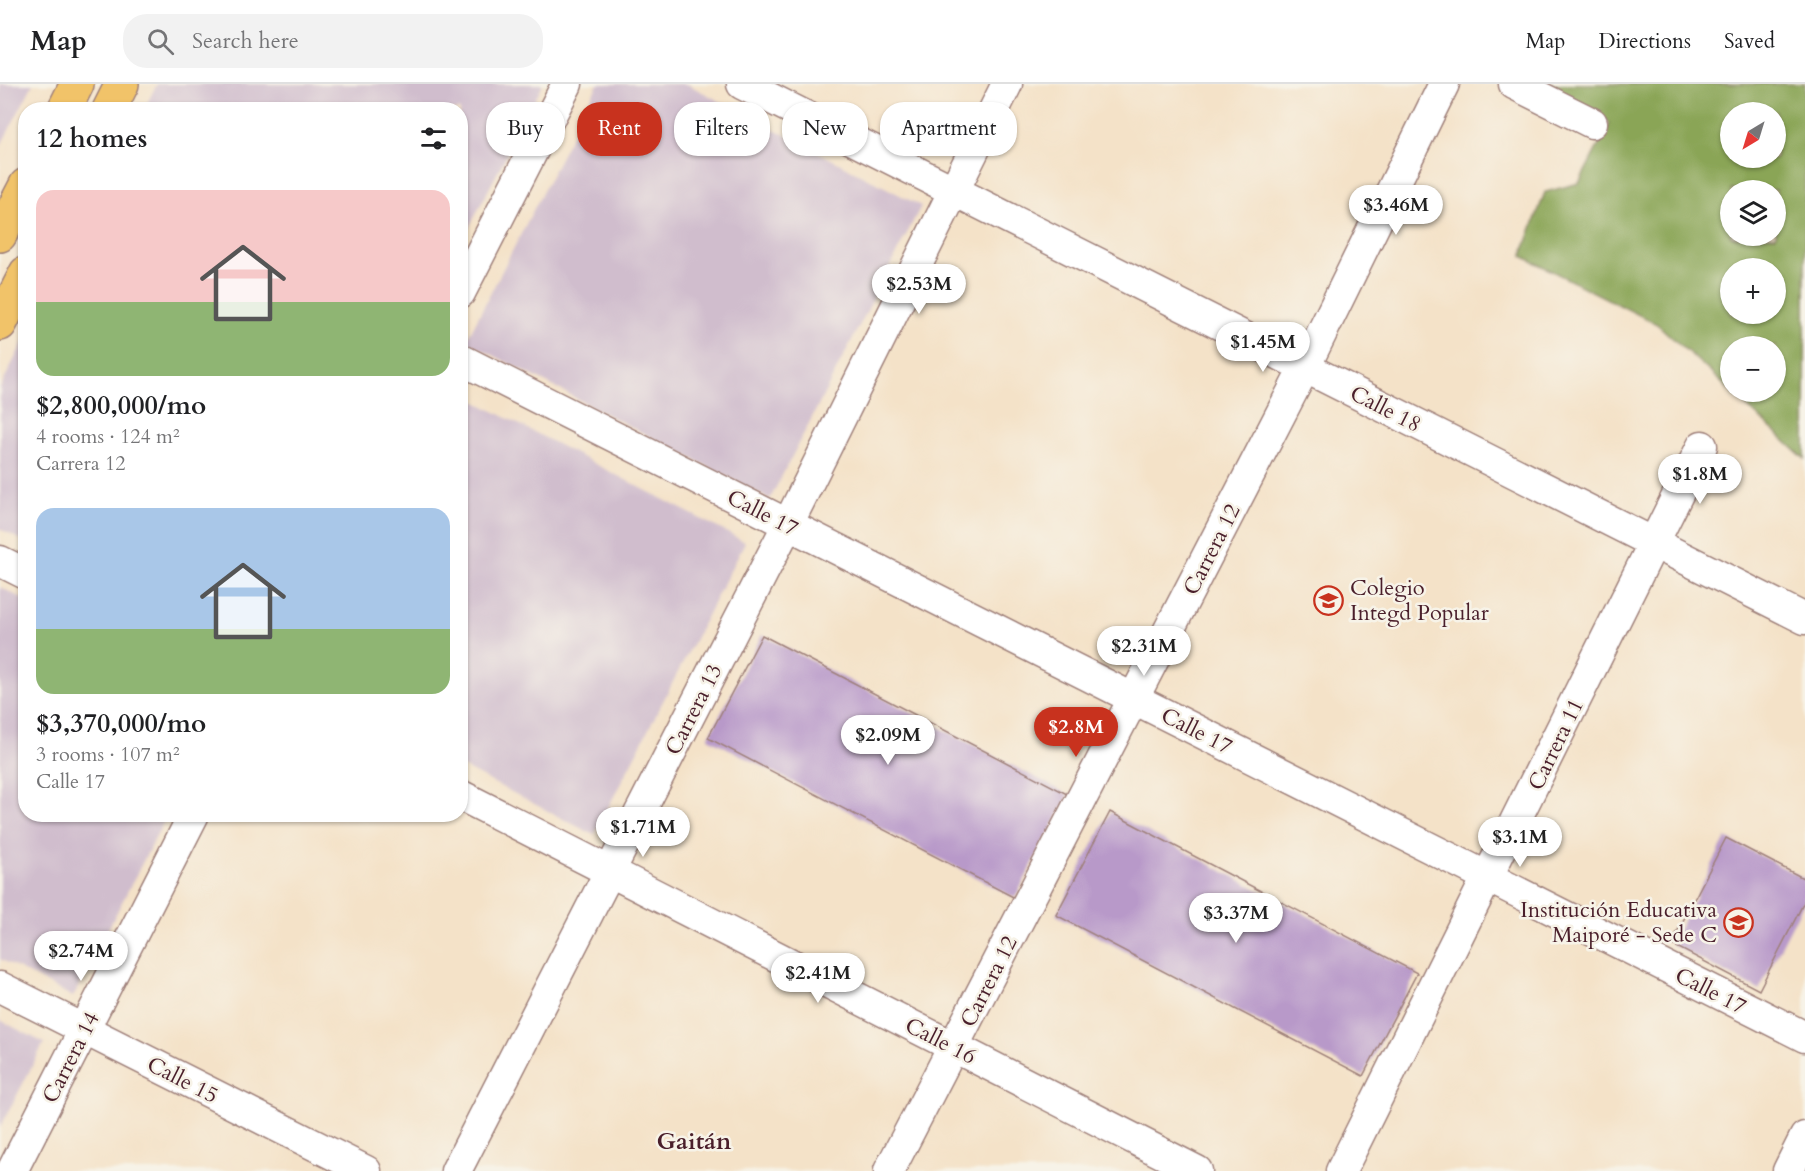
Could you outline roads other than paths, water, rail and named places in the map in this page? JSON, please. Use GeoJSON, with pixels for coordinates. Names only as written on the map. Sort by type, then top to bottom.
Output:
{"type":"FeatureCollection","features":[{"type":"Feature","properties":{"kind":"main road"},"geometry":{"type":"LineString","coordinates":[[68,102],[77,84]]}},
{"type":"Feature","properties":{"kind":"main road"},"geometry":{"type":"LineString","coordinates":[[113,102],[122,84]]}},
{"type":"Feature","properties":{"kind":"main road"},"geometry":{"type":"LineString","coordinates":[[0,235],[18,200]]}},
{"type":"Feature","properties":{"kind":"main road"},"geometry":{"type":"LineString","coordinates":[[0,324],[18,289]]}},
{"type":"Feature","properties":{"kind":"street"},"geometry":{"type":"LineString","coordinates":[[468,277],[567,84]]}},
{"type":"Feature","properties":{"kind":"street","name":"Calle 18"},"geometry":{"type":"LineString","coordinates":[[742,84],[1805,618]]}},
{"type":"Feature","properties":{"kind":"street","name":"Carrera 13"},"geometry":{"type":"LineString","coordinates":[[456,1171],[788,524],[1006,84]]}},
{"type":"Feature","properties":{"kind":"street","name":"Carrera 12"},"geometry":{"type":"LineString","coordinates":[[889,1171],[1305,367],[1444,84]]}},
{"type":"Feature","properties":{"kind":"street"},"geometry":{"type":"LineString","coordinates":[[1514,84],[1592,123]]}},
{"type":"Feature","properties":{"kind":"street","name":"Calle 17"},"geometry":{"type":"LineString","coordinates":[[468,363],[1805,1037]]}},
{"type":"Feature","properties":{"kind":"street","name":"Carrera 11"},"geometry":{"type":"LineString","coordinates":[[1341,1171],[1702,446]]}},
{"type":"Feature","properties":{"kind":"street"},"geometry":{"type":"LineString","coordinates":[[0,561],[18,570]]}},
{"type":"Feature","properties":{"kind":"street","name":"Calle 16"},"geometry":{"type":"LineString","coordinates":[[468,799],[1197,1171]]}},
{"type":"Feature","properties":{"kind":"street","name":"Carrera 14"},"geometry":{"type":"LineString","coordinates":[[12,1171],[190,822]]}},
{"type":"Feature","properties":{"kind":"street","name":"Calle 15"},"geometry":{"type":"LineString","coordinates":[[0,987],[366,1171]]}},
{"type":"Feature","properties":{"kind":"street"},"geometry":{"type":"LineString","coordinates":[[1788,1171],[1805,1137]]}},
{"type":"Feature","properties":{"kind":"place","name":"Colegio Integd Popular"},"geometry":{"type":"Point","coordinates":[1329,600]}},
{"type":"Feature","properties":{"kind":"place","name":"Institución Educativa Maiporé - Sede C"},"geometry":{"type":"Point","coordinates":[1738,922]}},
{"type":"Feature","properties":{"kind":"district","name":"Gaitán"},"geometry":{"type":"Point","coordinates":[694,1141]}}]}
